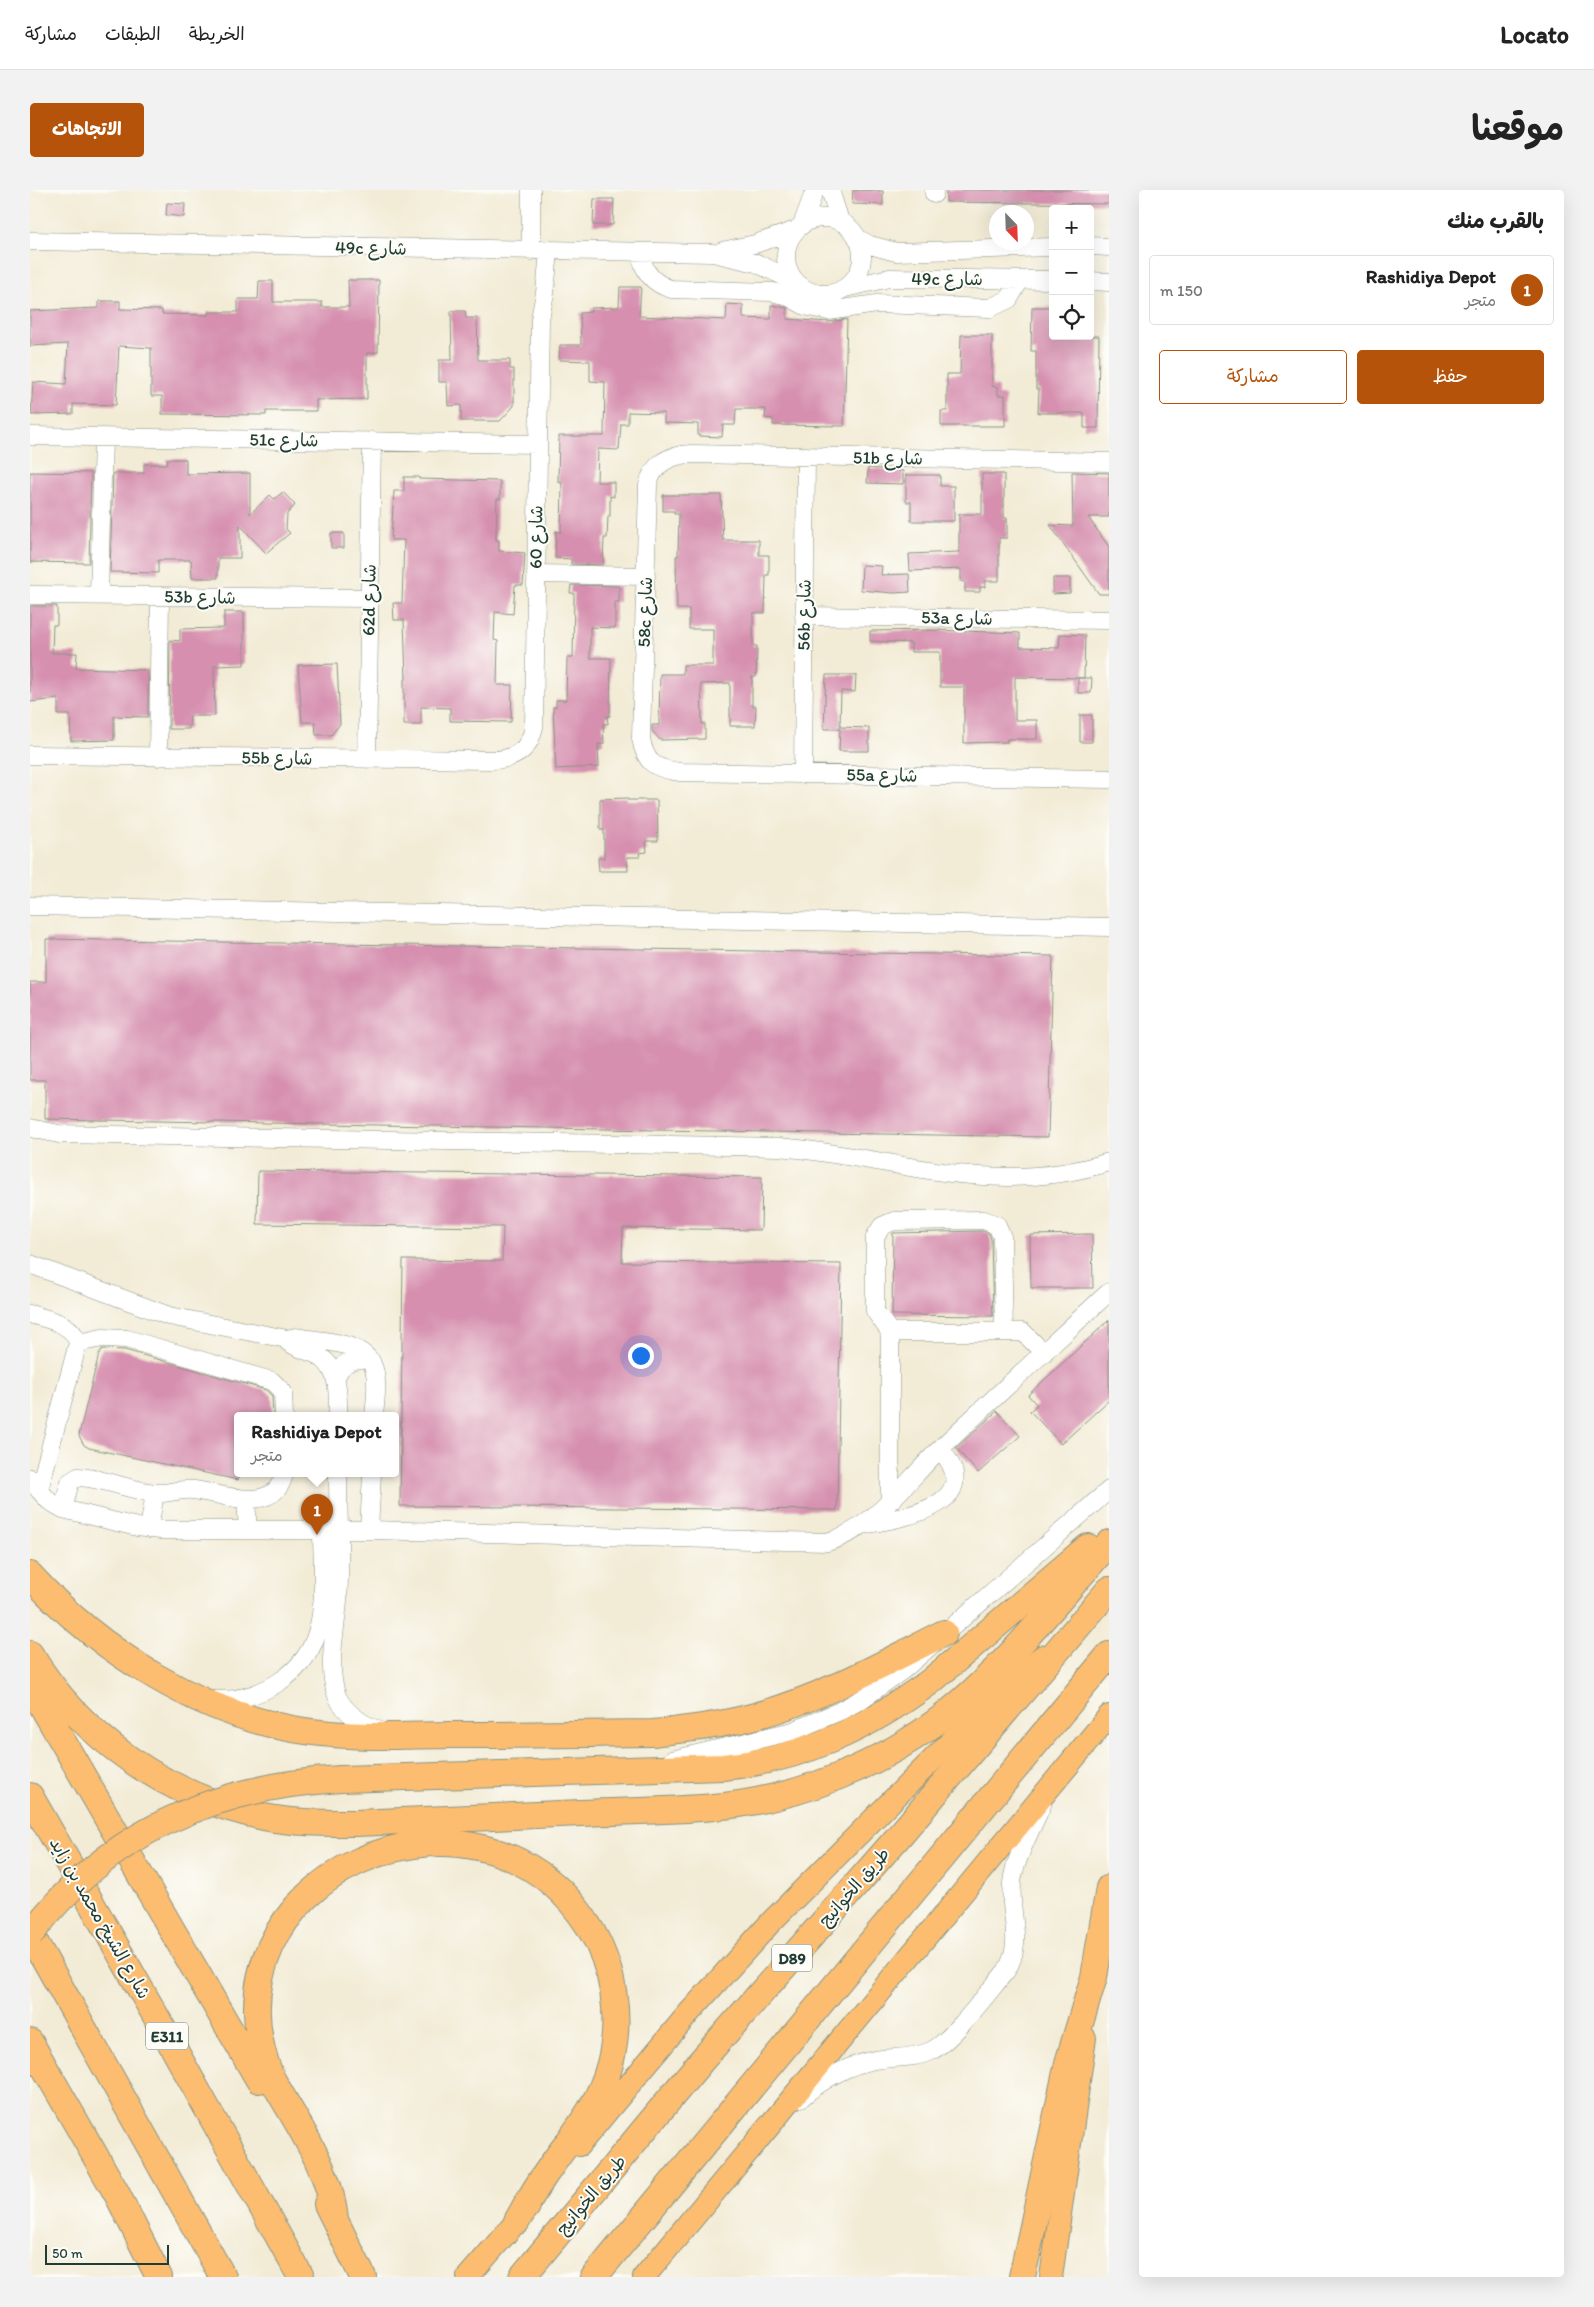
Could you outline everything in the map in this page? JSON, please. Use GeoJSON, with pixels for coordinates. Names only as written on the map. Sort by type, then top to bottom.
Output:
{"type":"FeatureCollection","features":[{"type":"Feature","properties":{"kind":"highway"},"geometry":{"type":"LineString","coordinates":[[30,1925],[95,1867],[126,1844],[159,1825],[193,1809],[229,1796],[266,1787],[303,1781],[341,1779],[632,1770],[755,1764],[787,1756],[848,1733],[877,1718],[931,1681],[1109,1528]]}},
{"type":"Feature","properties":{"kind":"highway"},"geometry":{"type":"LineString","coordinates":[[30,1654],[41,1672],[70,1708],[102,1739],[139,1766],[179,1788],[221,1805],[265,1817],[310,1822],[356,1823],[714,1807],[777,1796],[816,1785],[868,1763],[922,1732],[992,1674],[1109,1543]]}},
{"type":"Feature","properties":{"kind":"highway"},"geometry":{"type":"LineString","coordinates":[[30,1576],[61,1606],[121,1653],[153,1674],[195,1696],[241,1715],[304,1731],[358,1736],[653,1733],[724,1724],[759,1715],[826,1691],[944,1633]]}},
{"type":"Feature","properties":{"kind":"highway","name":"طريق الخوانيج"},"geometry":{"type":"LineString","coordinates":[[522,2277],[702,2060],[1109,1590]]}},
{"type":"Feature","properties":{"kind":"highway"},"geometry":{"type":"LineString","coordinates":[[594,2277],[1109,1655]]}},
{"type":"Feature","properties":{"kind":"highway"},"geometry":{"type":"LineString","coordinates":[[30,1685],[250,2063],[336,2220],[363,2277]]}},
{"type":"Feature","properties":{"kind":"highway","name":"شارع الشيخ محمد بن زايد"},"geometry":{"type":"LineString","coordinates":[[30,1796],[154,2013],[301,2277]]}},
{"type":"Feature","properties":{"kind":"highway"},"geometry":{"type":"LineString","coordinates":[[336,2220],[334,2204],[326,2178],[271,2077],[264,2060],[256,2024],[261,1973],[286,1921],[312,1891],[327,1879],[343,1868],[380,1852],[408,1845],[438,1842],[475,1846],[501,1854],[526,1866],[557,1888],[582,1916],[592,1932],[608,1967],[613,1986],[616,2025],[606,2080],[590,2112],[541,2180],[517,2221]]}},
{"type":"Feature","properties":{"kind":"highway"},"geometry":{"type":"LineString","coordinates":[[1022,2277],[1068,2063],[1094,1977],[1109,1888]]}},
{"type":"Feature","properties":{"kind":"highway"},"geometry":{"type":"LineString","coordinates":[[67,1892],[30,1934],[223,2277]]}},
{"type":"Feature","properties":{"kind":"highway"},"geometry":{"type":"LineString","coordinates":[[30,2042],[117,2194],[159,2277]]}},
{"type":"Feature","properties":{"kind":"main road"},"geometry":{"type":"LineString","coordinates":[[468,2277],[517,2221],[688,2014],[770,1924],[1010,1682],[1040,1658],[1065,1642]]}},
{"type":"Feature","properties":{"kind":"main road"},"geometry":{"type":"LineString","coordinates":[[644,2277],[1109,1716]]}},
{"type":"Feature","properties":{"kind":"main road"},"geometry":{"type":"LineString","coordinates":[[1050,2277],[1094,1977]]}},
{"type":"Feature","properties":{"kind":"street","name":"شارع 60"},"geometry":{"type":"LineString","coordinates":[[522,752],[532,736],[534,727],[540,319],[536,293],[539,251],[532,190]]}},
{"type":"Feature","properties":{"kind":"street"},"geometry":{"type":"LineString","coordinates":[[799,228],[820,218],[840,221],[852,231],[857,238],[862,256],[860,266],[850,283],[842,289],[823,294],[804,288],[796,282],[787,266],[786,256],[790,238],[799,228],[815,190]]}},
{"type":"Feature","properties":{"kind":"street"},"geometry":{"type":"LineString","coordinates":[[830,190],[840,221]]}},
{"type":"Feature","properties":{"kind":"street","name":"49c شارع"},"geometry":{"type":"LineString","coordinates":[[30,241],[713,253],[755,244],[799,228]]}},
{"type":"Feature","properties":{"kind":"street","name":"49c شارع"},"geometry":{"type":"LineString","coordinates":[[857,238],[870,246],[896,252],[1049,247]]}},
{"type":"Feature","properties":{"kind":"street"},"geometry":{"type":"LineString","coordinates":[[1094,246],[1109,247]]}},
{"type":"Feature","properties":{"kind":"street"},"geometry":{"type":"LineString","coordinates":[[640,253],[643,268],[648,274],[658,283],[671,289],[773,292],[787,296],[805,306],[828,311],[877,304],[990,308],[1009,298],[1020,280]]}},
{"type":"Feature","properties":{"kind":"street","name":"49c شارع"},"geometry":{"type":"LineString","coordinates":[[713,253],[756,263],[796,282]]}},
{"type":"Feature","properties":{"kind":"street","name":"49c شارع"},"geometry":{"type":"LineString","coordinates":[[842,289],[889,278],[1049,280]]}},
{"type":"Feature","properties":{"kind":"street"},"geometry":{"type":"LineString","coordinates":[[1094,281],[1109,282]]}},
{"type":"Feature","properties":{"kind":"street","name":"51c شارع"},"geometry":{"type":"LineString","coordinates":[[30,436],[538,444]]}},
{"type":"Feature","properties":{"kind":"street"},"geometry":{"type":"LineString","coordinates":[[99,596],[103,437]]}},
{"type":"Feature","properties":{"kind":"street","name":"62d شارع"},"geometry":{"type":"LineString","coordinates":[[367,759],[372,441]]}},
{"type":"Feature","properties":{"kind":"street","name":"51b شارع"},"geometry":{"type":"LineString","coordinates":[[667,459],[692,454],[1109,462]]}},
{"type":"Feature","properties":{"kind":"street","name":"56b شارع"},"geometry":{"type":"LineString","coordinates":[[803,774],[806,456]]}},
{"type":"Feature","properties":{"kind":"street","name":"58c شارع"},"geometry":{"type":"LineString","coordinates":[[656,767],[645,754],[641,738],[648,485],[653,472],[667,459]]}},
{"type":"Feature","properties":{"kind":"street"},"geometry":{"type":"LineString","coordinates":[[536,574],[646,576]]}},
{"type":"Feature","properties":{"kind":"street","name":"53b شارع"},"geometry":{"type":"LineString","coordinates":[[30,595],[370,598]]}},
{"type":"Feature","properties":{"kind":"street"},"geometry":{"type":"LineString","coordinates":[[158,757],[160,596]]}},
{"type":"Feature","properties":{"kind":"street","name":"53a شارع"},"geometry":{"type":"LineString","coordinates":[[804,616],[1109,620]]}},
{"type":"Feature","properties":{"kind":"street","name":"55b شارع"},"geometry":{"type":"LineString","coordinates":[[30,755],[499,760],[522,752]]}},
{"type":"Feature","properties":{"kind":"street","name":"55a شارع"},"geometry":{"type":"LineString","coordinates":[[656,767],[680,772],[1109,779]]}},
{"type":"Feature","properties":{"kind":"street"},"geometry":{"type":"LineString","coordinates":[[30,906],[1109,926]]}},
{"type":"Feature","properties":{"kind":"street"},"geometry":{"type":"LineString","coordinates":[[30,1128],[59,1134],[779,1147],[826,1152],[952,1174],[998,1178],[1054,1175],[1082,1170],[1109,1162]]}},
{"type":"Feature","properties":{"kind":"street"},"geometry":{"type":"LineString","coordinates":[[890,1500],[890,1332],[875,1311],[875,1238],[882,1226],[894,1221],[984,1220],[997,1225],[1002,1237],[1004,1332]]}},
{"type":"Feature","properties":{"kind":"street"},"geometry":{"type":"LineString","coordinates":[[30,1264],[169,1316],[286,1339],[296,1337],[360,1351],[370,1361],[376,1376],[374,1412]]}},
{"type":"Feature","properties":{"kind":"street"},"geometry":{"type":"LineString","coordinates":[[30,1314],[65,1326],[71,1330],[78,1343],[35,1484],[49,1501],[62,1509],[149,1530],[369,1530],[814,1543],[837,1540],[862,1525],[890,1500],[940,1449],[1109,1292]]}},
{"type":"Feature","properties":{"kind":"street"},"geometry":{"type":"LineString","coordinates":[[890,1332],[1023,1332],[1044,1353]]}},
{"type":"Feature","properties":{"kind":"street"},"geometry":{"type":"LineString","coordinates":[[78,1343],[102,1338],[127,1339],[272,1381],[283,1392],[284,1412]]}},
{"type":"Feature","properties":{"kind":"street"},"geometry":{"type":"LineString","coordinates":[[286,1339],[294,1346],[318,1356],[332,1369],[338,1385],[338,1412]]}},
{"type":"Feature","properties":{"kind":"street"},"geometry":{"type":"LineString","coordinates":[[336,1377],[343,1365],[349,1361],[356,1359],[370,1361]]}},
{"type":"Feature","properties":{"kind":"street"},"geometry":{"type":"LineString","coordinates":[[862,1525],[914,1515],[926,1510],[950,1493],[956,1480],[955,1471],[951,1461],[940,1449]]}},
{"type":"Feature","properties":{"kind":"street"},"geometry":{"type":"LineString","coordinates":[[62,1509],[70,1482],[78,1477],[156,1493],[192,1490],[254,1500],[270,1494],[278,1488],[283,1477]]}},
{"type":"Feature","properties":{"kind":"street"},"geometry":{"type":"LineString","coordinates":[[338,1477],[330,1530],[329,1609],[334,1686],[338,1698],[355,1718],[366,1725],[391,1734],[404,1736]]}},
{"type":"Feature","properties":{"kind":"street"},"geometry":{"type":"LineString","coordinates":[[369,1530],[372,1477]]}},
{"type":"Feature","properties":{"kind":"street"},"geometry":{"type":"LineString","coordinates":[[632,1770],[769,1737],[817,1722],[840,1711],[883,1685],[1018,1571],[1109,1490]]}},
{"type":"Feature","properties":{"kind":"street"},"geometry":{"type":"LineString","coordinates":[[149,1530],[156,1493]]}},
{"type":"Feature","properties":{"kind":"street"},"geometry":{"type":"LineString","coordinates":[[246,1499],[248,1530]]}},
{"type":"Feature","properties":{"kind":"street"},"geometry":{"type":"LineString","coordinates":[[195,1696],[217,1700],[239,1699],[253,1696],[278,1684],[298,1666],[314,1641],[329,1609]]}},
{"type":"Feature","properties":{"kind":"street"},"geometry":{"type":"LineString","coordinates":[[775,2118],[812,2088],[836,2073],[873,2061],[922,2055],[938,2047],[1006,1970],[1014,1956],[1017,1939],[1011,1901],[1013,1876],[1050,1785]]}},
{"type":"Feature","properties":{"kind":"building"},"geometry":{"type":"Polygon","coordinates":[[[853,190],[883,191],[883,205],[852,204],[853,190]]]}},
{"type":"Feature","properties":{"kind":"building"},"geometry":{"type":"Polygon","coordinates":[[[946,190],[1109,190],[1109,204],[946,202],[946,190]]]}},
{"type":"Feature","properties":{"kind":"building"},"geometry":{"type":"Polygon","coordinates":[[[594,199],[614,199],[613,225],[593,225],[594,199]]]}},
{"type":"Feature","properties":{"kind":"building"},"geometry":{"type":"Polygon","coordinates":[[[167,203],[185,204],[184,217],[166,215],[167,203]]]}},
{"type":"Feature","properties":{"kind":"building"},"geometry":{"type":"Polygon","coordinates":[[[348,280],[379,280],[378,352],[367,353],[367,399],[316,400],[316,411],[266,411],[266,415],[162,414],[162,396],[151,396],[151,348],[119,346],[116,405],[73,404],[73,414],[31,415],[33,382],[66,384],[68,344],[30,346],[30,311],[99,308],[99,301],[120,301],[120,309],[162,310],[162,314],[208,315],[208,312],[238,312],[238,299],[258,299],[259,281],[273,281],[273,302],[322,302],[322,307],[349,307],[348,280]]]}},
{"type":"Feature","properties":{"kind":"building"},"geometry":{"type":"Polygon","coordinates":[[[620,287],[641,287],[639,316],[726,320],[727,304],[743,305],[743,318],[771,319],[771,305],[787,308],[787,319],[829,322],[847,319],[844,426],[773,425],[773,419],[765,418],[766,409],[736,409],[735,425],[723,425],[722,437],[698,436],[698,424],[664,423],[664,413],[628,412],[628,424],[621,424],[619,450],[598,449],[597,482],[614,482],[614,497],[610,496],[607,538],[604,538],[603,565],[571,564],[571,559],[555,558],[556,531],[561,532],[562,483],[558,482],[559,436],[604,436],[605,382],[590,381],[590,361],[559,360],[560,345],[581,345],[580,313],[591,312],[591,308],[619,307],[620,287]]]}},
{"type":"Feature","properties":{"kind":"building"},"geometry":{"type":"Polygon","coordinates":[[[1032,307],[1049,307],[1049,340],[1094,340],[1094,336],[1099,336],[1098,428],[1084,428],[1084,413],[1038,413],[1039,389],[1036,389],[1036,351],[1031,351],[1032,307]]]}},
{"type":"Feature","properties":{"kind":"building"},"geometry":{"type":"Polygon","coordinates":[[[451,311],[465,311],[466,318],[477,318],[478,360],[510,360],[510,369],[514,369],[514,406],[500,421],[461,421],[461,405],[448,406],[447,382],[439,382],[439,360],[452,360],[451,311]]]}},
{"type":"Feature","properties":{"kind":"building"},"geometry":{"type":"Polygon","coordinates":[[[961,335],[992,335],[992,386],[998,387],[998,395],[1005,395],[1005,426],[941,426],[941,411],[947,411],[947,374],[960,374],[961,335]]]}},
{"type":"Feature","properties":{"kind":"building"},"geometry":{"type":"Polygon","coordinates":[[[167,459],[186,459],[186,474],[250,473],[250,514],[270,495],[274,499],[283,492],[295,505],[287,514],[286,529],[290,533],[266,553],[240,525],[240,558],[218,558],[218,578],[192,578],[191,560],[158,560],[158,573],[110,572],[113,473],[144,473],[144,464],[167,464],[167,459]]]}},
{"type":"Feature","properties":{"kind":"building"},"geometry":{"type":"Polygon","coordinates":[[[868,468],[903,471],[903,484],[867,483],[868,468]]]}},
{"type":"Feature","properties":{"kind":"building"},"geometry":{"type":"Polygon","coordinates":[[[30,472],[91,473],[89,563],[30,562],[30,472]]]}},
{"type":"Feature","properties":{"kind":"building"},"geometry":{"type":"Polygon","coordinates":[[[1072,472],[1109,473],[1109,517],[1088,517],[1109,547],[1109,594],[1099,594],[1050,525],[1073,526],[1072,472]]]}},
{"type":"Feature","properties":{"kind":"building"},"geometry":{"type":"Polygon","coordinates":[[[982,474],[1004,474],[1004,518],[1007,518],[1007,538],[999,538],[999,581],[985,581],[985,587],[980,587],[980,592],[965,592],[965,582],[961,581],[961,569],[910,571],[909,554],[959,552],[959,514],[982,514],[982,474]]]}},
{"type":"Feature","properties":{"kind":"building"},"geometry":{"type":"Polygon","coordinates":[[[906,475],[940,475],[940,486],[954,486],[954,521],[911,521],[911,502],[906,502],[906,475]]]}},
{"type":"Feature","properties":{"kind":"building"},"geometry":{"type":"Polygon","coordinates":[[[404,477],[500,481],[500,499],[497,499],[496,540],[499,540],[499,551],[525,553],[523,585],[515,585],[513,614],[495,612],[494,640],[498,641],[497,685],[512,685],[511,722],[450,721],[450,708],[421,707],[421,725],[404,725],[404,680],[406,680],[404,620],[394,620],[393,603],[402,603],[404,540],[391,540],[394,491],[404,491],[404,477]]]}},
{"type":"Feature","properties":{"kind":"building"},"geometry":{"type":"Polygon","coordinates":[[[663,495],[721,495],[723,540],[759,540],[759,555],[769,555],[769,575],[766,575],[765,613],[753,613],[753,646],[757,646],[756,677],[752,677],[752,706],[756,706],[755,726],[730,726],[730,683],[701,684],[702,724],[705,724],[705,739],[660,740],[652,731],[652,725],[659,725],[660,674],[683,674],[683,665],[713,665],[713,629],[689,629],[689,609],[677,609],[676,556],[678,556],[679,514],[674,514],[674,511],[663,511],[663,495]]]}},
{"type":"Feature","properties":{"kind":"building"},"geometry":{"type":"Polygon","coordinates":[[[331,533],[344,533],[344,548],[331,548],[331,533]]]}},
{"type":"Feature","properties":{"kind":"building"},"geometry":{"type":"Polygon","coordinates":[[[862,565],[882,566],[881,575],[909,574],[910,592],[893,593],[861,590],[862,565]]]}},
{"type":"Feature","properties":{"kind":"building"},"geometry":{"type":"Polygon","coordinates":[[[1053,578],[1070,578],[1070,593],[1053,594],[1053,578]]]}},
{"type":"Feature","properties":{"kind":"building"},"geometry":{"type":"Polygon","coordinates":[[[571,585],[619,586],[619,602],[615,602],[615,628],[590,627],[590,658],[611,658],[610,716],[607,716],[608,724],[603,724],[604,744],[598,744],[599,767],[556,769],[553,707],[556,707],[556,700],[566,700],[567,658],[573,658],[574,593],[570,593],[571,585]]]}},
{"type":"Feature","properties":{"kind":"building"},"geometry":{"type":"Polygon","coordinates":[[[30,606],[57,606],[57,625],[53,625],[52,653],[77,653],[76,668],[148,670],[148,717],[114,716],[114,740],[71,741],[70,715],[58,715],[58,699],[30,702],[30,606]]]}},
{"type":"Feature","properties":{"kind":"building"},"geometry":{"type":"Polygon","coordinates":[[[224,612],[244,612],[244,665],[214,666],[215,716],[190,716],[189,729],[169,729],[170,640],[180,641],[180,629],[224,628],[224,612]]]}},
{"type":"Feature","properties":{"kind":"building"},"geometry":{"type":"Polygon","coordinates":[[[934,630],[1020,633],[1020,647],[1059,648],[1060,634],[1085,635],[1084,678],[1015,677],[1015,720],[1037,720],[1037,739],[1007,739],[1007,742],[964,743],[964,687],[940,687],[940,652],[911,652],[911,643],[870,641],[870,631],[934,630]]]}},
{"type":"Feature","properties":{"kind":"building"},"geometry":{"type":"Polygon","coordinates":[[[337,664],[340,724],[331,735],[316,735],[315,722],[302,722],[298,665],[337,664]]]}},
{"type":"Feature","properties":{"kind":"building"},"geometry":{"type":"Polygon","coordinates":[[[826,675],[856,675],[855,692],[841,691],[840,727],[869,728],[869,751],[839,751],[840,729],[824,729],[826,675]]]}},
{"type":"Feature","properties":{"kind":"building"},"geometry":{"type":"Polygon","coordinates":[[[1078,678],[1092,678],[1091,693],[1078,693],[1078,678]]]}},
{"type":"Feature","properties":{"kind":"building"},"geometry":{"type":"Polygon","coordinates":[[[1080,715],[1092,715],[1092,742],[1080,742],[1080,715]]]}},
{"type":"Feature","properties":{"kind":"building"},"geometry":{"type":"Polygon","coordinates":[[[627,798],[627,800],[657,800],[658,841],[646,841],[647,852],[639,853],[640,857],[627,857],[628,871],[599,871],[598,858],[604,858],[604,830],[600,830],[600,799],[627,798]]]}},
{"type":"Feature","properties":{"kind":"building"},"geometry":{"type":"Polygon","coordinates":[[[46,939],[1053,956],[1048,1137],[45,1119],[45,1080],[30,1080],[30,982],[46,982],[46,939]]]}},
{"type":"Feature","properties":{"kind":"building"},"geometry":{"type":"Polygon","coordinates":[[[258,1171],[762,1177],[761,1230],[623,1228],[622,1262],[841,1264],[837,1510],[400,1506],[403,1260],[502,1261],[503,1227],[257,1224],[258,1171]]]}},
{"type":"Feature","properties":{"kind":"building"},"geometry":{"type":"Polygon","coordinates":[[[982,1231],[989,1233],[991,1239],[993,1316],[892,1315],[893,1233],[982,1231]]]}},
{"type":"Feature","properties":{"kind":"building"},"geometry":{"type":"Polygon","coordinates":[[[1092,1234],[1093,1288],[1031,1288],[1030,1235],[1092,1234]]]}},
{"type":"Feature","properties":{"kind":"building"},"geometry":{"type":"Polygon","coordinates":[[[1109,1320],[1109,1400],[1061,1444],[1030,1411],[1037,1405],[1028,1395],[1109,1320]]]}},
{"type":"Feature","properties":{"kind":"building"},"geometry":{"type":"Polygon","coordinates":[[[102,1349],[125,1350],[266,1390],[272,1396],[273,1412],[234,1412],[234,1477],[238,1477],[238,1480],[89,1448],[84,1445],[79,1436],[99,1354],[102,1349]]]}},
{"type":"Feature","properties":{"kind":"building"},"geometry":{"type":"Polygon","coordinates":[[[997,1411],[1020,1436],[978,1473],[956,1448],[997,1411]]]}},
{"type":"Feature","properties":{"kind":"place","name":"Rashidiya Depot"},"geometry":{"type":"Point","coordinates":[317,1535]}}]}
